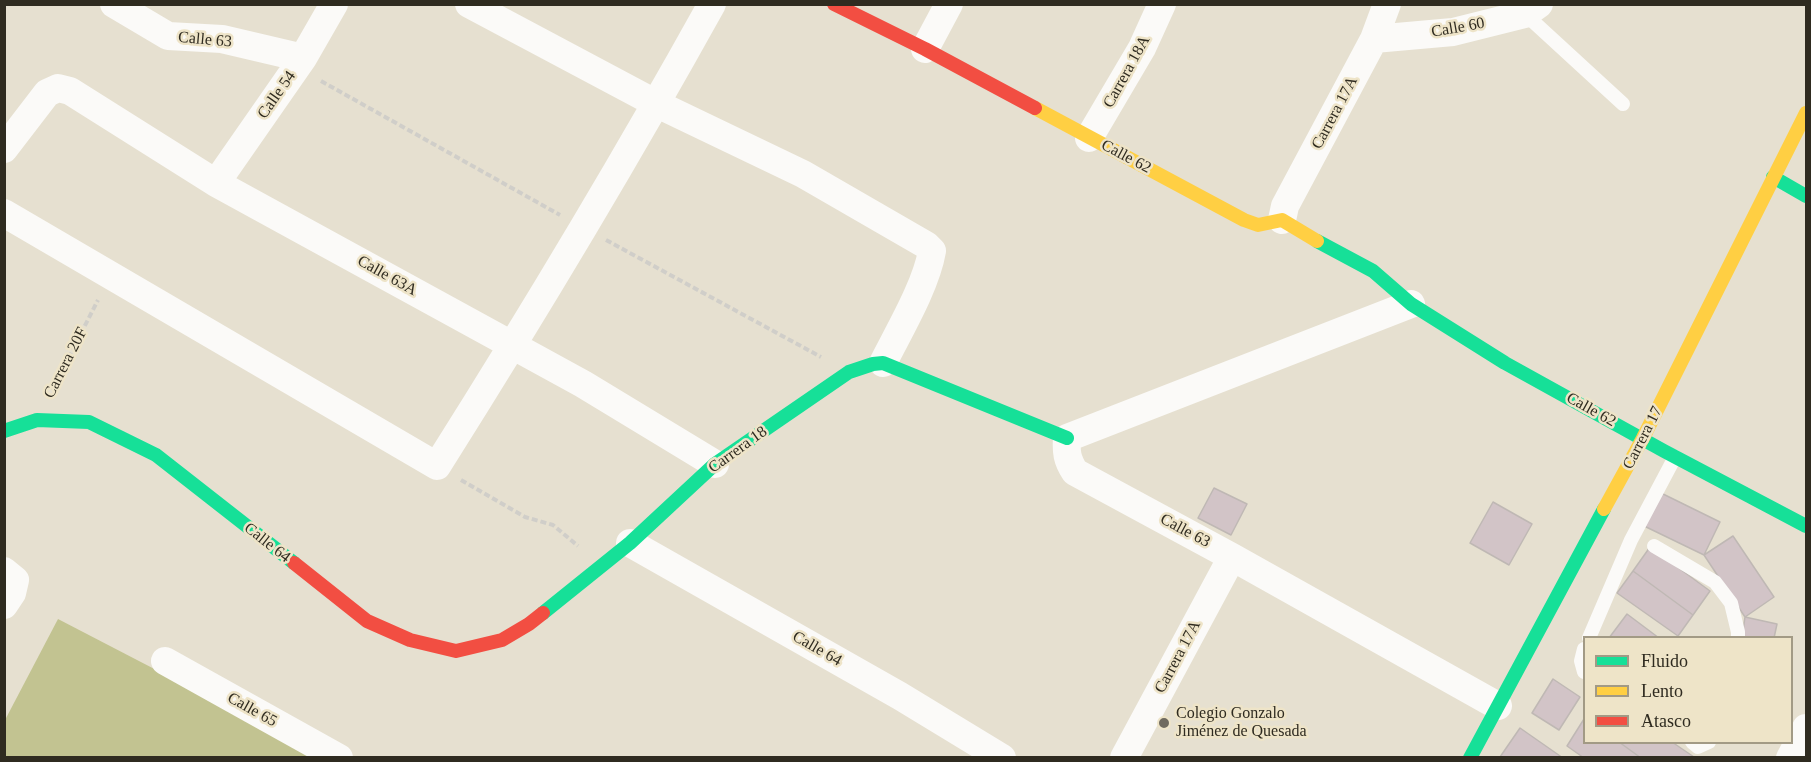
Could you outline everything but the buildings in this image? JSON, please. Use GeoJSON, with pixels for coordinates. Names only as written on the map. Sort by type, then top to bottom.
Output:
{"type":"FeatureCollection","features":[{"type":"Feature","properties":{"kind":"street","name":"Calle 63"},"geometry":{"type":"LineString","coordinates":[[114,4],[168,36],[222,39],[303,58]]}},
{"type":"Feature","properties":{"kind":"street","name":"Calle 54"},"geometry":{"type":"LineString","coordinates":[[216,183],[303,58],[334,4]]}},
{"type":"Feature","properties":{"kind":"street"},"geometry":{"type":"LineString","coordinates":[[469,4],[657,104],[803,174],[926,245],[932,251],[920,288],[883,363],[1067,438],[1412,304]]}},
{"type":"Feature","properties":{"kind":"street"},"geometry":{"type":"LineString","coordinates":[[4,213],[437,466],[513,345],[657,104],[712,4]]}},
{"type":"Feature","properties":{"kind":"street","name":"Calle 62"},"geometry":{"type":"LineString","coordinates":[[834,4],[925,49],[1244,220],[1258,225],[1282,220],[1372,271],[1412,304],[1505,363],[1806,526]]}},
{"type":"Feature","properties":{"kind":"street"},"geometry":{"type":"LineString","coordinates":[[925,49],[949,4]]}},
{"type":"Feature","properties":{"kind":"street","name":"Carrera 18A"},"geometry":{"type":"LineString","coordinates":[[1089,138],[1142,48],[1162,4]]}},
{"type":"Feature","properties":{"kind":"street","name":"Carrera 17A"},"geometry":{"type":"LineString","coordinates":[[1282,220],[1285,206],[1374,39],[1387,4]]}},
{"type":"Feature","properties":{"kind":"street","name":"Calle 60"},"geometry":{"type":"LineString","coordinates":[[1374,39],[1453,32],[1532,9]]}},
{"type":"Feature","properties":{"kind":"street","name":"Calle 63A"},"geometry":{"type":"LineString","coordinates":[[4,149],[47,93],[58,88],[70,91],[216,183],[583,384],[716,464]]}},
{"type":"Feature","properties":{"kind":"street","name":"Carrera 17"},"geometry":{"type":"LineString","coordinates":[[1470,758],[1643,438],[1806,113]]}},
{"type":"Feature","properties":{"kind":"street"},"geometry":{"type":"LineString","coordinates":[[1773,177],[1806,196]]}},
{"type":"Feature","properties":{"kind":"street","name":"Carrera 18"},"geometry":{"type":"LineString","coordinates":[[502,640],[529,624],[630,543],[716,464],[849,372],[860,367],[883,363]]}},
{"type":"Feature","properties":{"kind":"street"},"geometry":{"type":"LineString","coordinates":[[4,431],[37,420]]}},
{"type":"Feature","properties":{"kind":"street","name":"Calle 64"},"geometry":{"type":"LineString","coordinates":[[37,420],[89,422],[156,455],[367,621],[410,640],[456,651],[502,640]]}},
{"type":"Feature","properties":{"kind":"street","name":"Calle 63"},"geometry":{"type":"LineString","coordinates":[[1067,438],[1066,452],[1075,472],[1498,706]]}},
{"type":"Feature","properties":{"kind":"street","name":"Calle 64"},"geometry":{"type":"LineString","coordinates":[[630,543],[900,696],[1002,758]]}},
{"type":"Feature","properties":{"kind":"street","name":"Carrera 17A"},"geometry":{"type":"LineString","coordinates":[[1124,758],[1232,557]]}},
{"type":"Feature","properties":{"kind":"street","name":"Calle 65"},"geometry":{"type":"LineString","coordinates":[[165,661],[339,758]]}},
{"type":"Feature","properties":{"kind":"street"},"geometry":{"type":"LineString","coordinates":[[1790,758],[1806,728]]}},
{"type":"Feature","properties":{"kind":"lane"},"geometry":{"type":"LineString","coordinates":[[1532,9],[1623,104]]}},
{"type":"Feature","properties":{"kind":"lane"},"geometry":{"type":"LineString","coordinates":[[1590,636],[1631,540],[1676,457]]}},
{"type":"Feature","properties":{"kind":"lane"},"geometry":{"type":"LineString","coordinates":[[1654,546],[1715,582],[1731,603],[1738,636]]}},
{"type":"Feature","properties":{"kind":"lane"},"geometry":{"type":"LineString","coordinates":[[1583,653],[1581,661],[1583,668]]}},
{"type":"Feature","properties":{"kind":"path","name":"Carrera 20F"},"geometry":{"type":"LineString","coordinates":[[37,420],[110,275]]}},
{"type":"Feature","properties":{"kind":"path"},"geometry":{"type":"LineString","coordinates":[[437,466],[525,517],[553,525],[574,543]]}},
{"type":"Feature","properties":{"kind":"green space"},"geometry":{"type":"Polygon","coordinates":[[[58,619],[324,757],[5,758],[5,720],[58,619]]]}},
{"type":"Feature","properties":{"kind":"traffic: fast"},"geometry":{"type":"LineString","coordinates":[[1773,177],[1806,196]]}},
{"type":"Feature","properties":{"kind":"traffic: fast"},"geometry":{"type":"LineString","coordinates":[[1317,241],[1373,271],[1411,304],[1505,363],[1806,526]]}},
{"type":"Feature","properties":{"kind":"traffic: fast"},"geometry":{"type":"LineString","coordinates":[[543,613],[630,543],[715,464],[849,372],[883,363],[1067,438]]}},
{"type":"Feature","properties":{"kind":"traffic: fast"},"geometry":{"type":"LineString","coordinates":[[4,431],[37,420],[89,422],[156,455],[294,563]]}},
{"type":"Feature","properties":{"kind":"traffic: fast"},"geometry":{"type":"LineString","coordinates":[[1470,758],[1604,509]]}},
{"type":"Feature","properties":{"kind":"traffic: slow"},"geometry":{"type":"LineString","coordinates":[[1035,108],[1244,220],[1258,225],[1282,220],[1317,241]]}},
{"type":"Feature","properties":{"kind":"traffic: slow"},"geometry":{"type":"LineString","coordinates":[[1604,509],[1643,438],[1806,113]]}},
{"type":"Feature","properties":{"kind":"traffic: jam"},"geometry":{"type":"LineString","coordinates":[[834,4],[925,49],[1035,108]]}},
{"type":"Feature","properties":{"kind":"traffic: jam"},"geometry":{"type":"LineString","coordinates":[[294,563],[367,621],[410,640],[456,651],[502,640],[543,613]]}},
{"type":"Feature","properties":{"kind":"place","name":"Colegio Gonzalo Jiménez de Quesada"},"geometry":{"type":"Point","coordinates":[1164,723]}}]}
